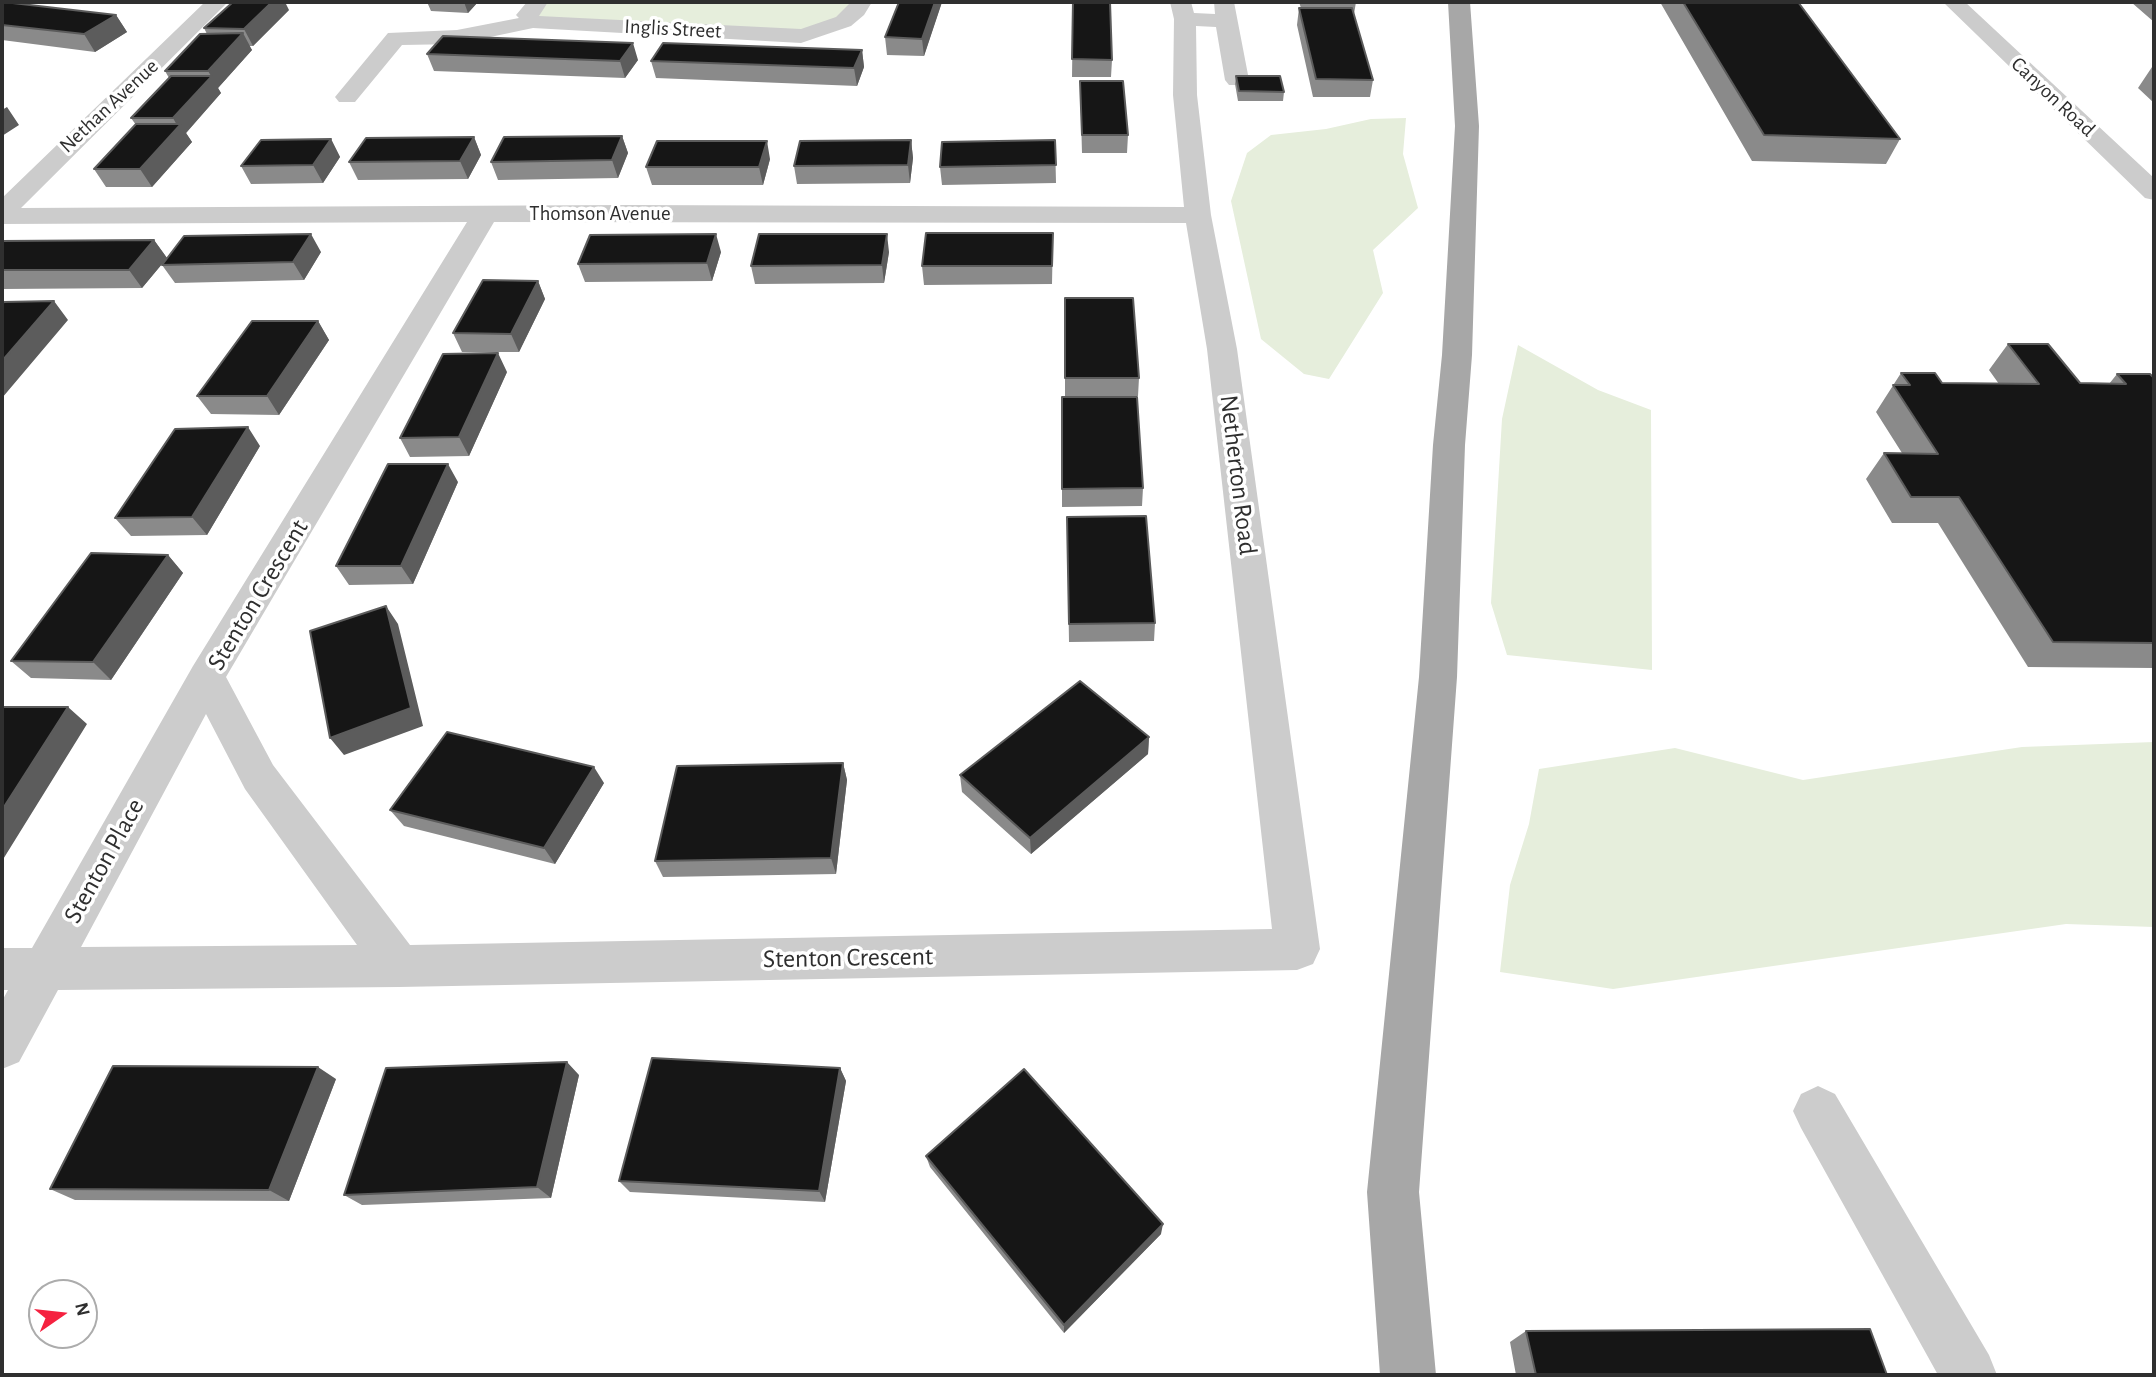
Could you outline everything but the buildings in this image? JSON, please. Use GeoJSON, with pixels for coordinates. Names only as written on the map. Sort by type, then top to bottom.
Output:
{"type":"FeatureCollection","features":[{"type":"Feature","properties":{"kind":"main road"},"geometry":{"type":"LineString","coordinates":[[1408,1375],[1393,1192],[1438,677],[1448,445],[1457,355],[1467,126],[1459,2]]}},
{"type":"Feature","properties":{"kind":"street","name":"Nethan Avenue"},"geometry":{"type":"LineString","coordinates":[[2,214],[217,2]]}},
{"type":"Feature","properties":{"kind":"street","name":"Inglis Street"},"geometry":{"type":"LineString","coordinates":[[347,97],[396,38],[457,37],[536,12],[801,36],[838,26],[855,16],[861,2]]}},
{"type":"Feature","properties":{"kind":"street","name":"Canyon Road"},"geometry":{"type":"LineString","coordinates":[[1953,2],[2154,192]]}},
{"type":"Feature","properties":{"kind":"street"},"geometry":{"type":"LineString","coordinates":[[1183,11],[1225,11],[1237,79]]}},
{"type":"Feature","properties":{"kind":"street","name":"Netherton Road"},"geometry":{"type":"LineString","coordinates":[[1183,11],[1185,95],[1198,215],[1222,349],[1297,949]]}},
{"type":"Feature","properties":{"kind":"street","name":"Thomson Avenue"},"geometry":{"type":"LineString","coordinates":[[2,214],[1198,215]]}},
{"type":"Feature","properties":{"kind":"street","name":"Stenton Crescent"},"geometry":{"type":"LineString","coordinates":[[399,966],[259,777],[207,677],[485,214]]}},
{"type":"Feature","properties":{"kind":"street","name":"Stenton Place"},"geometry":{"type":"LineString","coordinates":[[2,1046],[23,969],[207,677]]}},
{"type":"Feature","properties":{"kind":"street","name":"Stenton Crescent"},"geometry":{"type":"LineString","coordinates":[[23,969],[399,966],[1297,949]]}},
{"type":"Feature","properties":{"kind":"street"},"geometry":{"type":"LineString","coordinates":[[1818,1111],[1969,1375]]}},
{"type":"Feature","properties":{"kind":"green space"},"geometry":{"type":"Polygon","coordinates":[[[546,2],[852,2],[836,20],[796,32],[541,19],[536,13],[546,2]]]}},
{"type":"Feature","properties":{"kind":"green space"},"geometry":{"type":"Polygon","coordinates":[[[1406,118],[1403,154],[1418,208],[1373,250],[1383,293],[1329,379],[1304,374],[1261,339],[1231,201],[1247,153],[1271,135],[1326,129],[1371,119],[1406,118]]]}},
{"type":"Feature","properties":{"kind":"green space"},"geometry":{"type":"Polygon","coordinates":[[[1518,345],[1598,390],[1651,410],[1652,670],[1507,655],[1491,603],[1502,419],[1518,345]]]}},
{"type":"Feature","properties":{"kind":"green space"},"geometry":{"type":"Polygon","coordinates":[[[2154,742],[2154,927],[2066,924],[1613,989],[1500,972],[1510,885],[1529,824],[1539,769],[1675,748],[1803,780],[2022,747],[2154,742]]]}}]}
